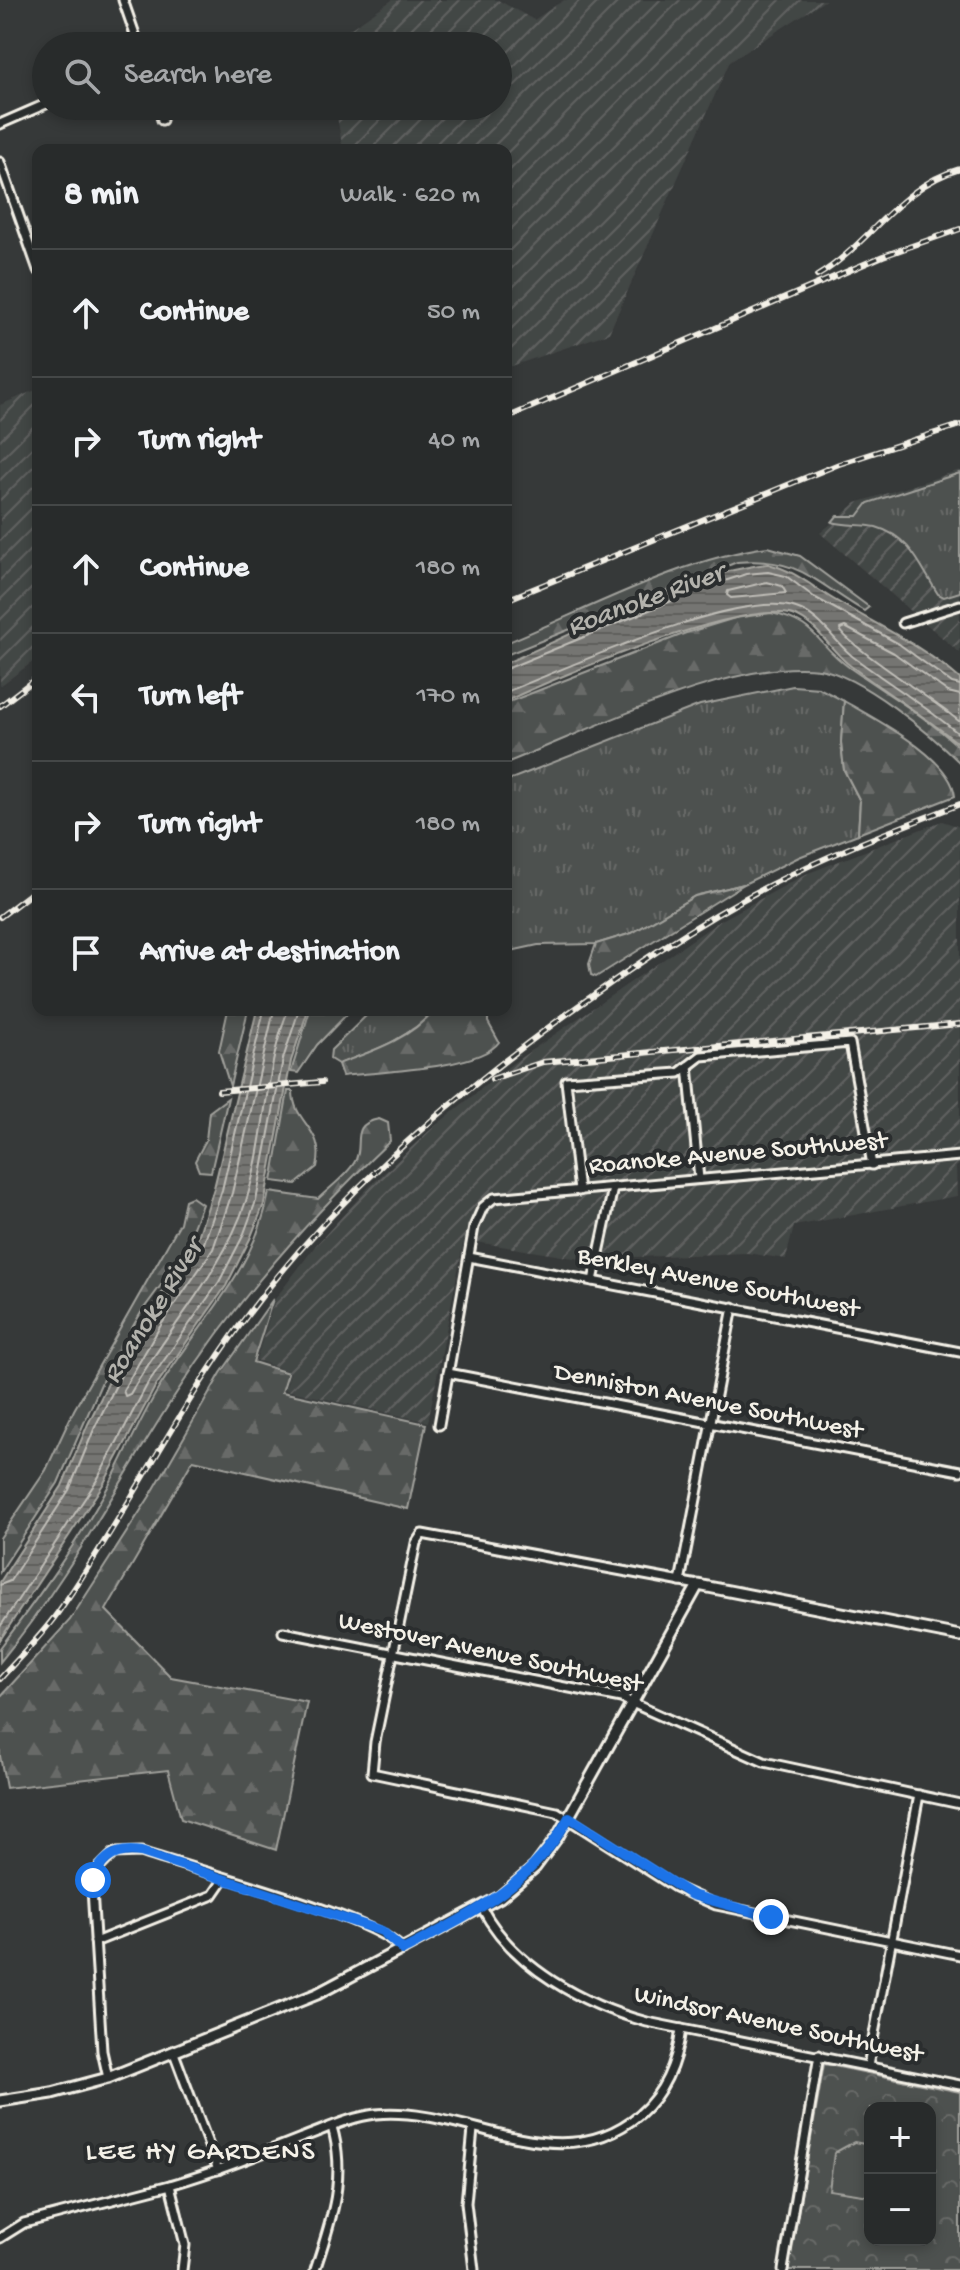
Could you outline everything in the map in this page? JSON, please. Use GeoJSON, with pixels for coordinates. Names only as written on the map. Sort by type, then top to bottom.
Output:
{"type":"FeatureCollection","features":[{"type":"Feature","properties":{"kind":"street"},"geometry":{"type":"LineString","coordinates":[[123,0],[134,32]]}},
{"type":"Feature","properties":{"kind":"street"},"geometry":{"type":"LineString","coordinates":[[0,124],[32,110]]}},
{"type":"Feature","properties":{"kind":"street"},"geometry":{"type":"LineString","coordinates":[[0,162],[32,253]]}},
{"type":"Feature","properties":{"kind":"street"},"geometry":{"type":"LineString","coordinates":[[903,623],[960,605]]}},
{"type":"Feature","properties":{"kind":"street"},"geometry":{"type":"LineString","coordinates":[[699,1179],[688,1066],[701,1056],[850,1043],[872,1165]]}},
{"type":"Feature","properties":{"kind":"street","name":"Roanoke Avenue Southwest"},"geometry":{"type":"LineString","coordinates":[[688,1066],[679,1073],[566,1081],[579,1191],[960,1156]]}},
{"type":"Feature","properties":{"kind":"street"},"geometry":{"type":"LineString","coordinates":[[593,1281],[613,1188]]}},
{"type":"Feature","properties":{"kind":"street"},"geometry":{"type":"LineString","coordinates":[[439,1425],[479,1213],[488,1201],[499,1197],[579,1191]]}},
{"type":"Feature","properties":{"kind":"street","name":"Berkley Avenue Southwest"},"geometry":{"type":"LineString","coordinates":[[469,1257],[960,1352]]}},
{"type":"Feature","properties":{"kind":"street"},"geometry":{"type":"LineString","coordinates":[[680,1582],[733,1307]]}},
{"type":"Feature","properties":{"kind":"street","name":"Denniston Avenue Southwest"},"geometry":{"type":"LineString","coordinates":[[448,1373],[960,1471]]}},
{"type":"Feature","properties":{"kind":"street"},"geometry":{"type":"LineString","coordinates":[[960,1636],[435,1534],[422,1534],[416,1543],[370,1769],[375,1776],[569,1817],[692,1895],[738,1910],[960,1955]]}},
{"type":"Feature","properties":{"kind":"street"},"geometry":{"type":"LineString","coordinates":[[0,2101],[52,2093],[108,2078],[174,2053],[317,1994],[482,1908],[535,1867],[569,1817],[698,1585]]}},
{"type":"Feature","properties":{"kind":"street","name":"Westover Avenue Southwest"},"geometry":{"type":"LineString","coordinates":[[283,1632],[632,1701],[734,1752],[764,1762],[960,1804]]}},
{"type":"Feature","properties":{"kind":"street"},"geometry":{"type":"LineString","coordinates":[[868,2066],[919,1795]]}},
{"type":"Feature","properties":{"kind":"street"},"geometry":{"type":"LineString","coordinates":[[108,2078],[102,2051],[93,1880],[106,1858],[132,1850],[382,1931],[403,1950]]}},
{"type":"Feature","properties":{"kind":"street"},"geometry":{"type":"LineString","coordinates":[[95,1942],[213,1895],[224,1879]]}},
{"type":"Feature","properties":{"kind":"street","name":"Windsor Avenue Southwest"},"geometry":{"type":"LineString","coordinates":[[482,1908],[510,1946],[562,1987],[606,2009],[681,2029],[960,2085]]}},
{"type":"Feature","properties":{"kind":"street"},"geometry":{"type":"LineString","coordinates":[[0,2238],[24,2223],[218,2170],[364,2116],[393,2114],[557,2144],[584,2142],[607,2135],[633,2120],[654,2099],[675,2059],[681,2029]]}},
{"type":"Feature","properties":{"kind":"street"},"geometry":{"type":"LineString","coordinates":[[174,2053],[218,2170]]}},
{"type":"Feature","properties":{"kind":"street"},"geometry":{"type":"LineString","coordinates":[[783,2270],[819,2055]]}},
{"type":"Feature","properties":{"kind":"street"},"geometry":{"type":"LineString","coordinates":[[315,2270],[336,2202],[338,2162],[332,2127]]}},
{"type":"Feature","properties":{"kind":"street"},"geometry":{"type":"LineString","coordinates":[[473,2129],[466,2203],[474,2270]]}},
{"type":"Feature","properties":{"kind":"street"},"geometry":{"type":"LineString","coordinates":[[170,2185],[185,2245],[182,2270]]}},
{"type":"Feature","properties":{"kind":"shaded area"},"geometry":{"type":"Polygon","coordinates":[[[392,0],[498,0],[534,20],[564,0],[826,0],[730,61],[609,333],[512,366],[512,144],[342,144],[338,120],[512,120],[512,32],[345,32],[392,0]]]}},
{"type":"Feature","properties":{"kind":"shaded area"},"geometry":{"type":"Polygon","coordinates":[[[32,392],[32,662],[0,686],[0,405],[32,392]]]}},
{"type":"Feature","properties":{"kind":"shaded area"},"geometry":{"type":"Polygon","coordinates":[[[960,470],[960,653],[820,533],[856,503],[960,470]]]}},
{"type":"Feature","properties":{"kind":"shaded area"},"geometry":{"type":"Polygon","coordinates":[[[942,821],[960,827],[960,1164],[956,1167],[957,1196],[794,1226],[786,1259],[747,1253],[580,1259],[464,1240],[428,1422],[285,1390],[290,1372],[256,1360],[275,1299],[316,1245],[368,1188],[429,1131],[513,1063],[718,922],[806,874],[942,821]]]}},
{"type":"Feature","properties":{"kind":"green space"},"geometry":{"type":"Polygon","coordinates":[[[960,473],[960,592],[944,597],[938,594],[906,545],[888,532],[876,527],[832,522],[837,516],[858,516],[868,503],[960,473]]]}},
{"type":"Feature","properties":{"kind":"green space"},"geometry":{"type":"Polygon","coordinates":[[[768,547],[800,556],[869,607],[864,611],[791,567],[758,561],[737,562],[512,653],[512,640],[635,587],[735,553],[768,547]]]}},
{"type":"Feature","properties":{"kind":"green space"},"geometry":{"type":"Polygon","coordinates":[[[771,613],[798,622],[850,668],[934,726],[960,748],[960,763],[894,707],[854,682],[819,669],[784,669],[704,685],[618,716],[512,760],[512,701],[686,633],[735,618],[771,613]]]}},
{"type":"Feature","properties":{"kind":"green space"},"geometry":{"type":"Polygon","coordinates":[[[793,686],[819,688],[844,701],[841,742],[844,770],[860,801],[858,834],[799,857],[744,884],[695,896],[632,933],[596,944],[538,945],[512,951],[512,779],[700,705],[793,686]]]}},
{"type":"Feature","properties":{"kind":"green space"},"geometry":{"type":"Polygon","coordinates":[[[844,701],[892,729],[926,754],[950,781],[955,796],[858,834],[860,801],[844,770],[841,742],[844,701]]]}},
{"type":"Feature","properties":{"kind":"green space"},"geometry":{"type":"Polygon","coordinates":[[[744,884],[596,977],[591,975],[589,964],[596,944],[632,933],[695,896],[744,884]]]}},
{"type":"Feature","properties":{"kind":"green space"},"geometry":{"type":"Polygon","coordinates":[[[227,1016],[247,1016],[230,1086],[219,1051],[227,1016]]]}},
{"type":"Feature","properties":{"kind":"green space"},"geometry":{"type":"Polygon","coordinates":[[[308,1016],[345,1016],[317,1045],[298,1073],[291,1072],[308,1016]]]}},
{"type":"Feature","properties":{"kind":"green space"},"geometry":{"type":"Polygon","coordinates":[[[366,1016],[428,1016],[414,1029],[390,1043],[338,1064],[330,1059],[331,1050],[366,1016]]]}},
{"type":"Feature","properties":{"kind":"green space"},"geometry":{"type":"Polygon","coordinates":[[[428,1016],[488,1016],[499,1042],[488,1051],[450,1064],[342,1076],[338,1064],[377,1049],[414,1029],[428,1016]]]}},
{"type":"Feature","properties":{"kind":"green space"},"geometry":{"type":"Polygon","coordinates":[[[288,1091],[293,1091],[294,1102],[313,1135],[319,1154],[317,1167],[296,1184],[272,1181],[288,1091]]]}},
{"type":"Feature","properties":{"kind":"green space"},"geometry":{"type":"Polygon","coordinates":[[[228,1098],[211,1172],[199,1171],[195,1161],[206,1140],[209,1112],[228,1098]]]}},
{"type":"Feature","properties":{"kind":"green space"},"geometry":{"type":"Polygon","coordinates":[[[379,1119],[388,1123],[390,1141],[303,1229],[224,1324],[177,1392],[49,1597],[0,1662],[0,1648],[84,1527],[159,1388],[239,1271],[262,1220],[269,1192],[318,1199],[354,1163],[363,1126],[379,1119]]]}},
{"type":"Feature","properties":{"kind":"green space"},"geometry":{"type":"Polygon","coordinates":[[[192,1197],[202,1204],[181,1258],[142,1311],[107,1370],[58,1483],[0,1572],[0,1538],[46,1470],[74,1410],[180,1223],[185,1200],[192,1197]]]}},
{"type":"Feature","properties":{"kind":"green space"},"geometry":{"type":"Polygon","coordinates":[[[273,1299],[253,1362],[288,1373],[282,1392],[426,1424],[408,1509],[193,1460],[106,1610],[171,1677],[307,1702],[276,1850],[181,1819],[168,1770],[6,1788],[0,1756],[0,1697],[70,1620],[150,1496],[221,1373],[273,1299]]]}},
{"type":"Feature","properties":{"kind":"green space"},"geometry":{"type":"Polygon","coordinates":[[[824,2064],[960,2092],[960,2270],[788,2270],[824,2064]]]}},
{"type":"Feature","properties":{"kind":"green space"},"geometry":{"type":"Polygon","coordinates":[[[854,2142],[864,2144],[864,2195],[829,2190],[834,2153],[854,2142]]]}},
{"type":"Feature","properties":{"kind":"water","name":"Roanoke River"},"geometry":{"type":"Polygon","coordinates":[[[768,564],[794,574],[899,636],[960,679],[960,745],[847,663],[815,630],[793,615],[768,613],[694,629],[607,659],[512,698],[512,660],[670,590],[737,569],[768,564]]]}},
{"type":"Feature","properties":{"kind":"water","name":"Roanoke River"},"geometry":{"type":"Polygon","coordinates":[[[256,1016],[306,1016],[291,1061],[264,1204],[250,1239],[226,1286],[155,1387],[104,1483],[0,1640],[0,1582],[62,1486],[127,1345],[196,1243],[214,1188],[256,1016]]]}},
{"type":"Feature","properties":{"kind":"railway"},"geometry":{"type":"LineString","coordinates":[[817,276],[853,249],[919,189],[938,177],[960,169]]}},
{"type":"Feature","properties":{"kind":"railway"},"geometry":{"type":"LineString","coordinates":[[512,415],[883,256],[960,229]]}},
{"type":"Feature","properties":{"kind":"railway"},"geometry":{"type":"LineString","coordinates":[[512,598],[839,464],[960,425]]}},
{"type":"Feature","properties":{"kind":"railway"},"geometry":{"type":"LineString","coordinates":[[0,706],[32,682]]}},
{"type":"Feature","properties":{"kind":"railway"},"geometry":{"type":"LineString","coordinates":[[0,1679],[40,1636],[85,1573],[195,1391],[243,1321],[312,1236],[388,1160],[512,1055],[687,932],[816,862],[960,804]]}},
{"type":"Feature","properties":{"kind":"railway"},"geometry":{"type":"LineString","coordinates":[[0,917],[32,893]]}},
{"type":"Feature","properties":{"kind":"railway"},"geometry":{"type":"LineString","coordinates":[[492,1079],[543,1062],[960,1024]]}},
{"type":"Feature","properties":{"kind":"railway"},"geometry":{"type":"LineString","coordinates":[[219,1091],[322,1082]]}},
{"type":"Feature","properties":{"kind":"district","name":"LEE HY GARDENS"},"geometry":{"type":"Point","coordinates":[201,2153]}},
{"type":"Feature","properties":{"kind":"route"},"geometry":{"type":"LineString","coordinates":[[93,1880],[101,1863],[114,1853],[141,1852],[382,1931],[403,1950],[500,1897],[548,1852],[569,1817],[675,1887],[716,1905],[771,1917]]}}]}
